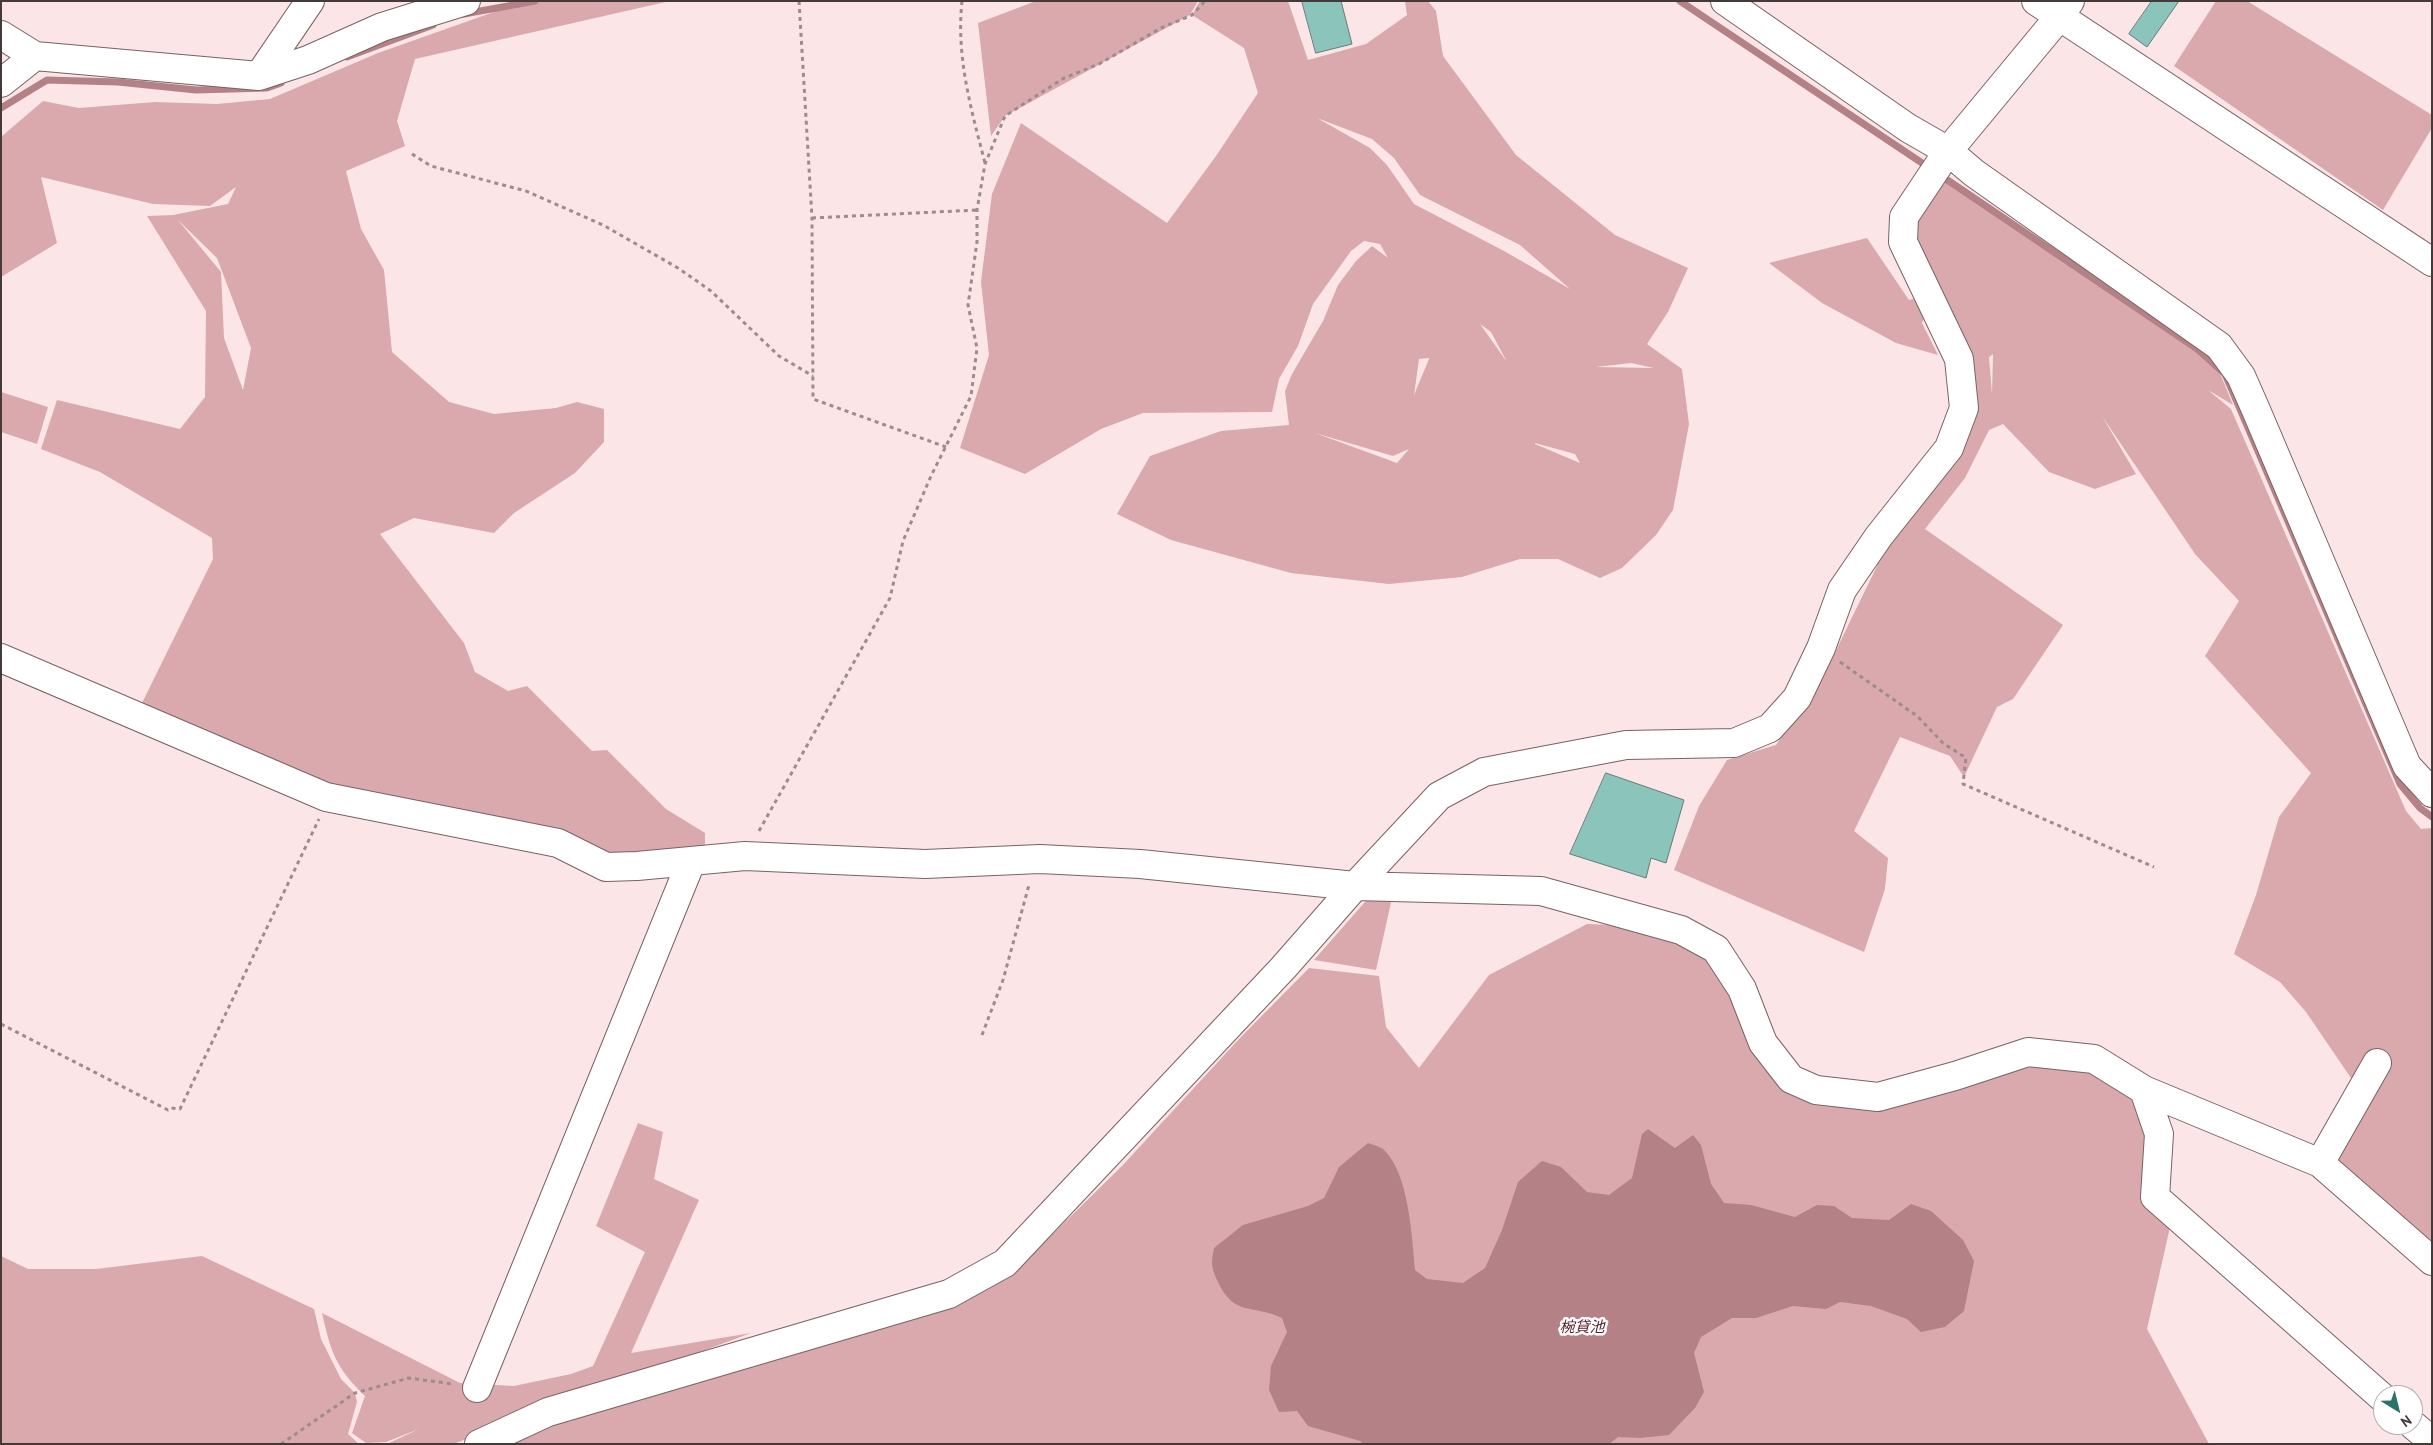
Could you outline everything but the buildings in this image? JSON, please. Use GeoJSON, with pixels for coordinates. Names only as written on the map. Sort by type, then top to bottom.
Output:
{"type":"FeatureCollection","features":[{"type":"Feature","properties":{"kind":"street"},"geometry":{"type":"LineString","coordinates":[[259,76],[310,1]]}},
{"type":"Feature","properties":{"kind":"street"},"geometry":{"type":"LineString","coordinates":[[1,35],[35,56],[259,76],[308,60],[382,27],[466,1]]}},
{"type":"Feature","properties":{"kind":"street"},"geometry":{"type":"LineString","coordinates":[[1726,1],[1908,128],[1948,151],[1974,173],[2219,346],[2241,376],[2407,766],[2432,793]]}},
{"type":"Feature","properties":{"kind":"street"},"geometry":{"type":"LineString","coordinates":[[2036,1],[2064,9],[2432,262]]}},
{"type":"Feature","properties":{"kind":"street"},"geometry":{"type":"LineString","coordinates":[[479,1444],[548,1412],[949,1294],[1005,1262],[1284,968],[1355,886],[1439,796],[1484,772],[1626,745],[1734,744],[1770,728],[1797,698],[1821,648],[1842,590],[1879,536],[1949,448],[1964,408],[1959,359],[1903,242],[1904,217],[1948,151],[2064,9]]}},
{"type":"Feature","properties":{"kind":"street"},"geometry":{"type":"LineString","coordinates":[[1,83],[35,56]]}},
{"type":"Feature","properties":{"kind":"street"},"geometry":{"type":"LineString","coordinates":[[1,658],[326,798],[558,843],[606,866],[691,862],[745,856],[925,864],[1040,859],[1140,864],[1355,886],[1541,891],[1682,930],[1716,950],[1742,989],[1763,1043],[1791,1079],[1816,1090],[1878,1097],[1955,1076],[2028,1052],[2094,1059],[2144,1090],[2320,1163],[2432,1261]]}},
{"type":"Feature","properties":{"kind":"street"},"geometry":{"type":"LineString","coordinates":[[477,1388],[691,862]]}},
{"type":"Feature","properties":{"kind":"street"},"geometry":{"type":"LineString","coordinates":[[2320,1163],[2377,1063]]}},
{"type":"Feature","properties":{"kind":"street"},"geometry":{"type":"LineString","coordinates":[[2144,1090],[2159,1134],[2155,1197],[2373,1389]]}},
{"type":"Feature","properties":{"kind":"path"},"geometry":{"type":"LineString","coordinates":[[799,1],[812,218],[813,398],[946,447]]}},
{"type":"Feature","properties":{"kind":"path"},"geometry":{"type":"LineString","coordinates":[[962,1],[959,29],[965,85],[985,164]]}},
{"type":"Feature","properties":{"kind":"path"},"geometry":{"type":"LineString","coordinates":[[745,856],[890,598],[903,540],[971,396],[975,379],[978,348],[968,305],[977,242],[977,210],[985,164],[1005,116],[1064,78],[1099,64],[1161,28],[1192,15],[1204,1]]}},
{"type":"Feature","properties":{"kind":"path"},"geometry":{"type":"LineString","coordinates":[[412,154],[431,166],[526,191],[603,225],[678,268],[711,291],[779,356],[813,376]]}},
{"type":"Feature","properties":{"kind":"path"},"geometry":{"type":"LineString","coordinates":[[812,218],[977,210]]}},
{"type":"Feature","properties":{"kind":"path"},"geometry":{"type":"LineString","coordinates":[[1821,648],[1917,716],[1943,743],[1966,758],[1964,784],[2154,868]]}},
{"type":"Feature","properties":{"kind":"path"},"geometry":{"type":"LineString","coordinates":[[1,1024],[168,1110],[171,1108],[180,1109],[320,817]]}},
{"type":"Feature","properties":{"kind":"path"},"geometry":{"type":"LineString","coordinates":[[982,1035],[1002,980],[1024,896],[1040,859]]}},
{"type":"Feature","properties":{"kind":"path"},"geometry":{"type":"LineString","coordinates":[[281,1444],[355,1393],[409,1378],[477,1388]]}},
{"type":"Feature","properties":{"kind":"shaded area"},"geometry":{"type":"Polygon","coordinates":[[[525,1],[670,1],[415,59],[397,121],[405,146],[346,171],[361,229],[384,270],[392,352],[449,402],[494,414],[556,408],[577,402],[604,409],[604,442],[575,473],[514,513],[494,533],[414,518],[380,534],[464,643],[475,672],[508,691],[527,686],[592,751],[607,750],[666,809],[705,833],[705,849],[637,866],[304,784],[140,707],[213,559],[212,538],[100,472],[41,449],[57,400],[180,429],[205,397],[206,311],[147,216],[173,215],[228,204],[236,187],[210,206],[153,204],[41,177],[57,243],[1,277],[1,137],[43,101],[79,108],[155,102],[217,104],[270,99],[378,53],[525,1]],[[178,220],[221,272],[224,338],[243,390],[251,348],[217,258],[178,220]]]}},
{"type":"Feature","properties":{"kind":"shaded area"},"geometry":{"type":"Polygon","coordinates":[[[1036,1],[1198,1],[1190,15],[1005,116],[991,136],[978,23],[1036,1]]]}},
{"type":"Feature","properties":{"kind":"shaded area"},"geometry":{"type":"Polygon","coordinates":[[[1200,1],[1288,1],[1308,60],[1366,44],[1407,15],[1405,1],[1428,1],[1436,11],[1443,56],[1516,155],[1615,235],[1688,268],[1668,312],[1647,344],[1682,369],[1689,424],[1673,510],[1656,535],[1622,568],[1600,578],[1558,559],[1520,559],[1462,577],[1389,584],[1291,573],[1171,540],[1117,514],[1150,456],[1221,431],[1289,425],[1285,391],[1292,374],[1323,321],[1338,285],[1356,261],[1372,246],[1388,258],[1380,244],[1364,241],[1351,251],[1313,304],[1298,346],[1279,379],[1272,412],[1143,413],[1101,429],[1025,474],[960,448],[989,355],[981,282],[992,194],[1021,123],[1167,223],[1216,156],[1258,93],[1244,48],[1192,15],[1200,1]],[[1317,118],[1370,148],[1387,165],[1414,204],[1504,251],[1570,289],[1520,245],[1420,195],[1394,158],[1372,139],[1317,118]],[[1480,324],[1507,362],[1491,332],[1480,324]],[[1429,358],[1419,359],[1414,395],[1429,358]],[[1631,363],[1596,367],[1654,368],[1631,363]],[[1315,433],[1397,463],[1409,449],[1393,456],[1315,433]],[[1535,443],[1535,444],[1580,463],[1575,454],[1535,443]]]}},
{"type":"Feature","properties":{"kind":"shaded area"},"geometry":{"type":"Polygon","coordinates":[[[2216,1],[2247,1],[2432,115],[2432,128],[2383,210],[2174,66],[2216,1]]]}},
{"type":"Feature","properties":{"kind":"shaded area"},"geometry":{"type":"Polygon","coordinates":[[[1946,179],[2022,231],[2161,316],[2213,356],[2233,405],[2208,390],[2231,409],[2406,811],[2421,829],[2432,828],[2432,1256],[2320,1163],[2368,1103],[2306,1012],[2280,982],[2234,954],[2256,895],[2279,817],[2311,773],[2205,656],[2239,601],[2195,554],[2102,416],[2136,474],[2095,489],[2049,472],[2003,424],[1989,430],[1965,478],[1925,529],[2063,625],[2013,699],[1997,707],[1964,777],[1950,756],[1900,737],[1854,831],[1888,858],[1885,889],[1864,952],[1674,870],[1699,806],[1727,760],[1776,745],[1822,679],[1896,527],[1940,476],[1971,429],[1962,394],[1931,303],[1922,323],[1938,355],[1896,343],[1822,303],[1769,263],[1867,238],[1909,300],[1936,292],[1916,256],[1918,212],[1946,179]],[[1993,354],[1989,357],[1992,394],[1993,354]]]}},
{"type":"Feature","properties":{"kind":"shaded area"},"geometry":{"type":"Polygon","coordinates":[[[1,392],[48,407],[37,444],[1,432],[1,392]]]}},
{"type":"Feature","properties":{"kind":"shaded area"},"geometry":{"type":"Polygon","coordinates":[[[1372,894],[1392,898],[1376,970],[1314,960],[1372,894]]]}},
{"type":"Feature","properties":{"kind":"shaded area"},"geometry":{"type":"Polygon","coordinates":[[[1587,924],[1669,927],[1716,963],[1791,1079],[1879,1097],[2082,1057],[2144,1090],[2170,1227],[2147,1329],[2209,1444],[497,1444],[1016,1270],[1122,1166],[1239,1039],[1309,968],[1379,976],[1386,1027],[1419,1068],[1489,975],[1587,924]]]}},
{"type":"Feature","properties":{"kind":"shaded area"},"geometry":{"type":"Polygon","coordinates":[[[638,1123],[663,1132],[654,1179],[699,1200],[631,1353],[751,1333],[453,1444],[387,1444],[419,1429],[386,1442],[366,1443],[352,1433],[365,1396],[347,1376],[336,1358],[328,1338],[322,1313],[460,1383],[514,1386],[571,1374],[593,1366],[645,1252],[596,1226],[638,1123]]]}},
{"type":"Feature","properties":{"kind":"shaded area"},"geometry":{"type":"Polygon","coordinates":[[[1,1256],[28,1269],[96,1269],[202,1256],[314,1309],[321,1339],[341,1379],[355,1393],[357,1402],[348,1434],[359,1444],[1,1444],[1,1256]]]}},
{"type":"Feature","properties":{"kind":"water","name":"椀貸池"},"geometry":{"type":"Polygon","coordinates":[[[1648,1129],[1675,1148],[1693,1135],[1701,1145],[1711,1184],[1724,1203],[1751,1205],[1795,1217],[1817,1205],[1834,1206],[1852,1218],[1889,1220],[1911,1204],[1931,1211],[1963,1240],[1974,1261],[1964,1311],[1945,1327],[1921,1332],[1907,1319],[1871,1306],[1840,1302],[1826,1309],[1793,1306],[1756,1318],[1732,1318],[1701,1337],[1694,1353],[1704,1392],[1695,1408],[1669,1435],[1640,1438],[1618,1437],[1609,1444],[1363,1444],[1360,1441],[1308,1426],[1297,1411],[1279,1412],[1269,1390],[1271,1366],[1287,1332],[1282,1318],[1238,1305],[1224,1293],[1213,1269],[1214,1248],[1243,1225],[1308,1206],[1324,1198],[1339,1167],[1368,1143],[1385,1151],[1399,1175],[1408,1208],[1415,1270],[1427,1279],[1463,1283],[1485,1268],[1502,1230],[1518,1182],[1542,1161],[1561,1167],[1587,1192],[1609,1195],[1632,1178],[1642,1134],[1648,1129]]]}},
{"type":"Feature","properties":{"kind":"waterway"},"geometry":{"type":"LineString","coordinates":[[464,14],[535,1]]}},
{"type":"Feature","properties":{"kind":"waterway"},"geometry":{"type":"LineString","coordinates":[[1680,1],[1931,169]]}},
{"type":"Feature","properties":{"kind":"waterway"},"geometry":{"type":"LineString","coordinates":[[347,57],[433,25]]}},
{"type":"Feature","properties":{"kind":"waterway"},"geometry":{"type":"LineString","coordinates":[[1,108],[47,80],[118,82],[196,90],[267,88],[281,83]]}},
{"type":"Feature","properties":{"kind":"waterway"},"geometry":{"type":"LineString","coordinates":[[1940,175],[2196,348],[2225,374],[2400,784],[2420,808],[2432,817]]}}]}
